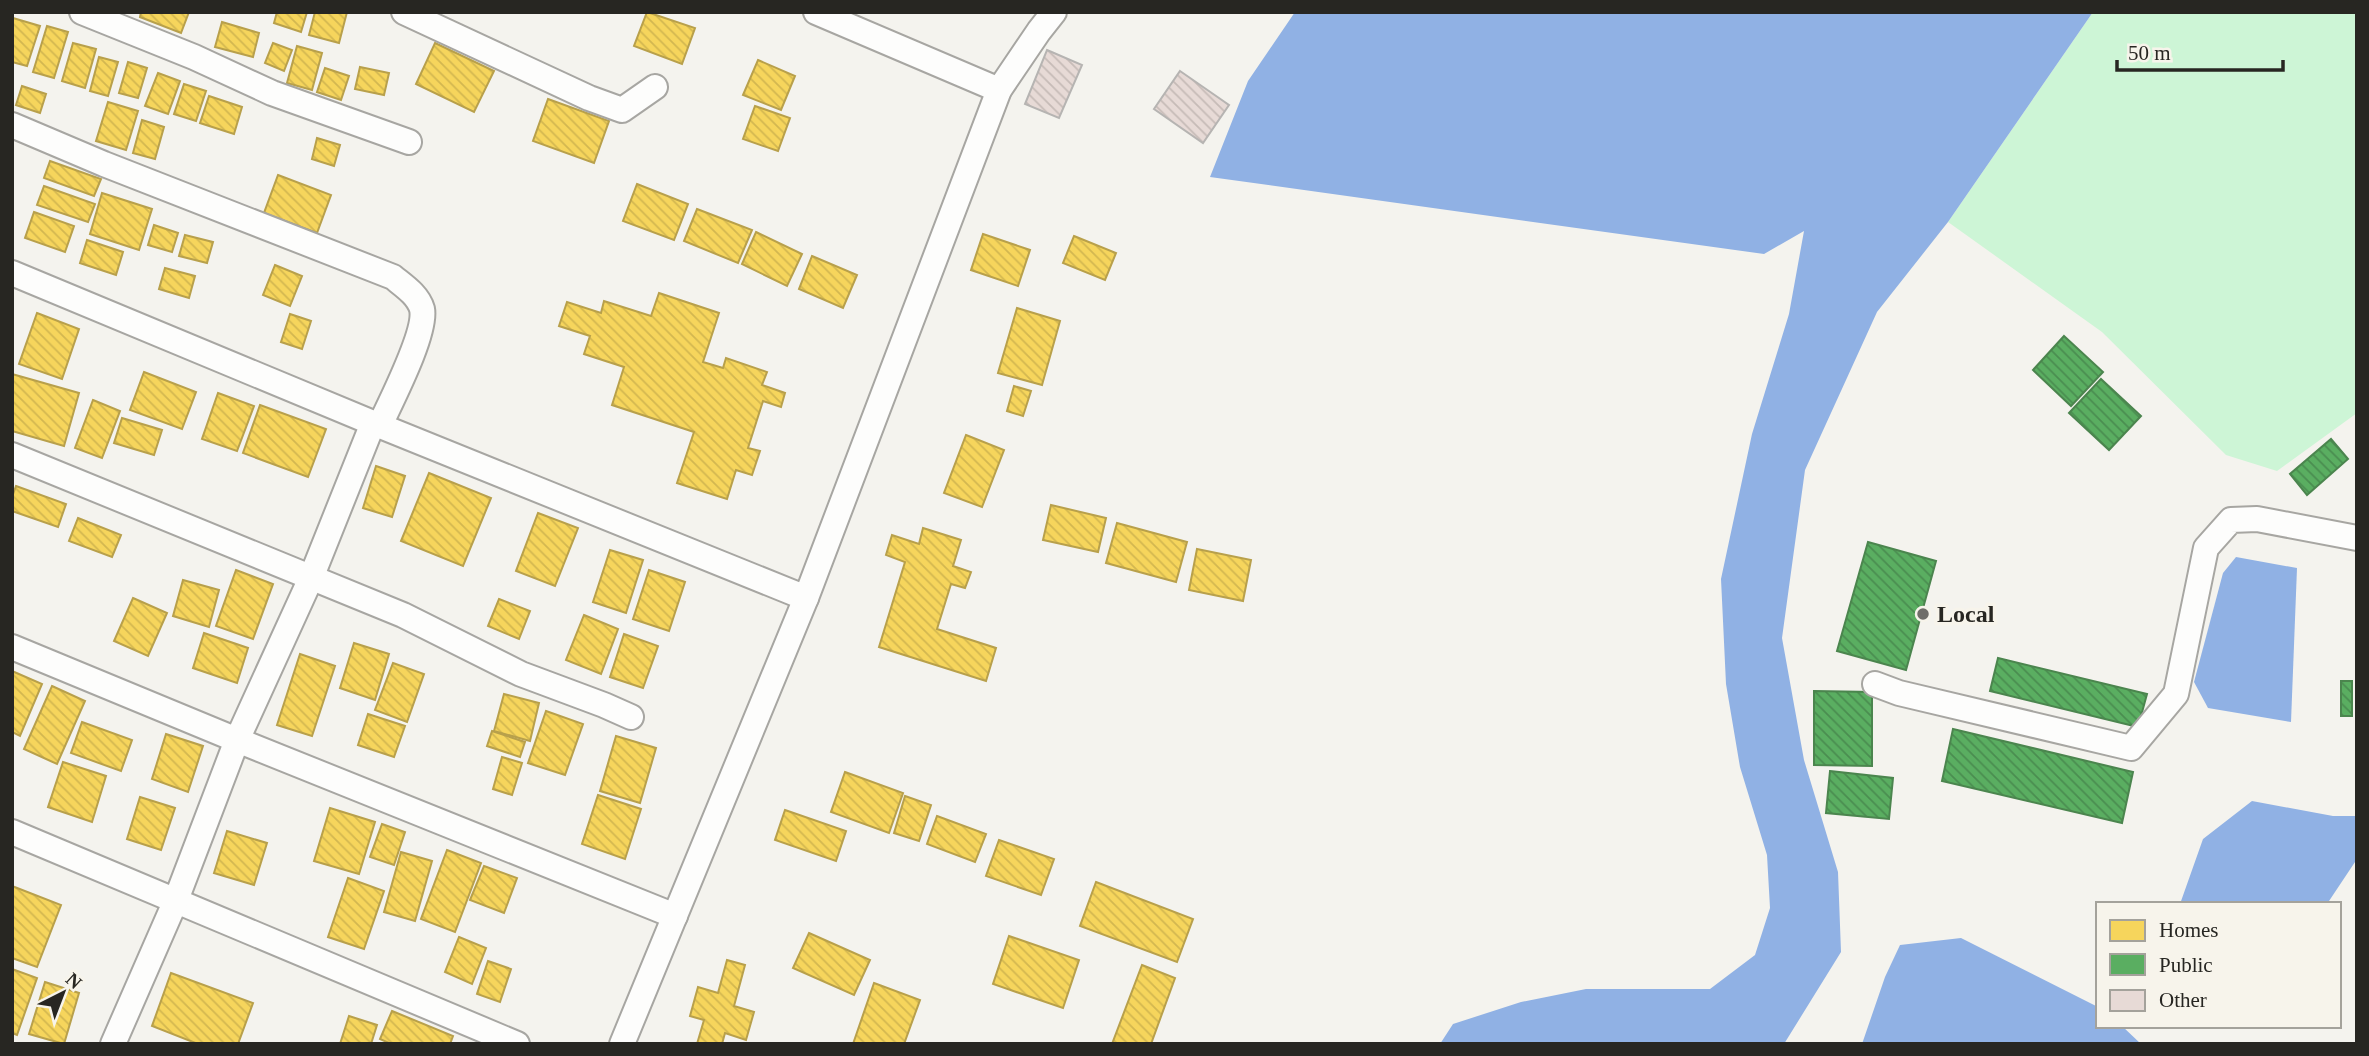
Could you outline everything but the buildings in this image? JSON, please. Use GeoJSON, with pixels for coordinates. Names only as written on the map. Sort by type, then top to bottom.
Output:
{"type":"FeatureCollection","features":[{"type":"Feature","properties":{"kind":"street"},"geometry":{"type":"LineString","coordinates":[[82,12],[194,57],[272,93],[409,142]]}},
{"type":"Feature","properties":{"kind":"street"},"geometry":{"type":"LineString","coordinates":[[404,12],[589,98],[622,110],[655,87]]}},
{"type":"Feature","properties":{"kind":"street"},"geometry":{"type":"LineString","coordinates":[[816,12],[999,90]]}},
{"type":"Feature","properties":{"kind":"street"},"geometry":{"type":"LineString","coordinates":[[622,1044],[806,598],[999,90],[1038,31],[1054,12]]}},
{"type":"Feature","properties":{"kind":"street"},"geometry":{"type":"LineString","coordinates":[[12,125],[104,164],[393,277],[412,292],[422,308],[422,328],[376,424],[311,578],[237,740],[176,900],[113,1044]]}},
{"type":"Feature","properties":{"kind":"street"},"geometry":{"type":"LineString","coordinates":[[12,273],[806,598]]}},
{"type":"Feature","properties":{"kind":"street"},"geometry":{"type":"LineString","coordinates":[[12,455],[403,615],[521,674],[631,717]]}},
{"type":"Feature","properties":{"kind":"street"},"geometry":{"type":"LineString","coordinates":[[1875,684],[1899,693],[2131,748],[2176,694],[2206,548],[2231,520],[2257,519],[2357,538]]}},
{"type":"Feature","properties":{"kind":"street"},"geometry":{"type":"LineString","coordinates":[[12,647],[675,916]]}},
{"type":"Feature","properties":{"kind":"street"},"geometry":{"type":"LineString","coordinates":[[12,832],[517,1044]]}},
{"type":"Feature","properties":{"kind":"green space"},"geometry":{"type":"Polygon","coordinates":[[[2093,12],[2357,12],[2357,413],[2277,471],[2226,455],[2102,332],[1948,222],[2093,12]]]}},
{"type":"Feature","properties":{"kind":"water"},"geometry":{"type":"Polygon","coordinates":[[[1295,12],[2093,12],[1948,222],[1877,312],[1805,470],[1782,638],[1804,760],[1838,872],[1841,952],[1784,1044],[1440,1044],[1453,1024],[1521,1002],[1586,989],[1710,989],[1755,955],[1770,908],[1767,855],[1740,767],[1726,684],[1721,579],[1752,434],[1789,314],[1804,231],[1764,254],[1210,177],[1248,81],[1295,12]]]}},
{"type":"Feature","properties":{"kind":"water"},"geometry":{"type":"Polygon","coordinates":[[[2236,557],[2297,568],[2291,722],[2208,708],[2194,682],[2223,573],[2236,557]]]}},
{"type":"Feature","properties":{"kind":"water"},"geometry":{"type":"Polygon","coordinates":[[[2252,801],[2333,816],[2357,816],[2357,859],[2328,902],[2181,902],[2203,839],[2252,801]]]}},
{"type":"Feature","properties":{"kind":"water"},"geometry":{"type":"Polygon","coordinates":[[[1961,938],[2096,1006],[2096,1028],[2124,1028],[2141,1044],[1862,1044],[1885,977],[1900,945],[1961,938]]]}},
{"type":"Feature","properties":{"kind":"place","name":"Local"},"geometry":{"type":"Point","coordinates":[1923,614]}}]}
